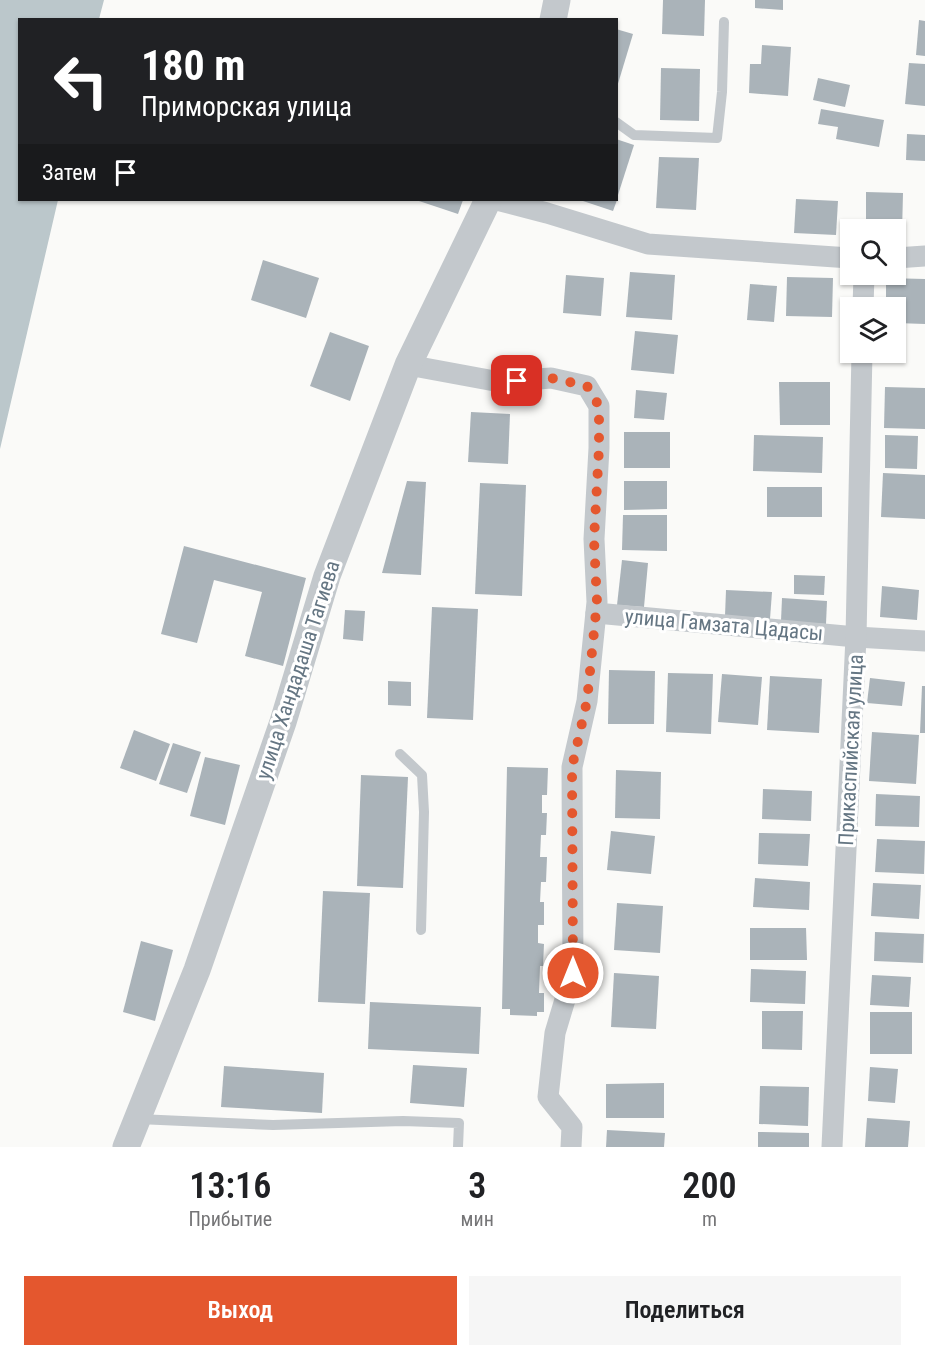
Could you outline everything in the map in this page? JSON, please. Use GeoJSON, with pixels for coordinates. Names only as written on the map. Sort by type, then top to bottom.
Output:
{"type":"FeatureCollection","features":[{"type":"Feature","properties":{"kind":"street"},"geometry":{"type":"LineString","coordinates":[[551,18],[555,0]]}},
{"type":"Feature","properties":{"kind":"street","name":"улица Хандадаша Тагиева"},"geometry":{"type":"LineString","coordinates":[[128,1147],[197,970],[283,722],[327,576],[409,365],[489,201]]}},
{"type":"Feature","properties":{"kind":"street"},"geometry":{"type":"LineString","coordinates":[[501,201],[648,244],[840,257]]}},
{"type":"Feature","properties":{"kind":"street"},"geometry":{"type":"LineString","coordinates":[[906,257],[925,256]]}},
{"type":"Feature","properties":{"kind":"street","name":"Прикаспийская улица"},"geometry":{"type":"LineString","coordinates":[[832,1147],[856,637],[862,363]]}},
{"type":"Feature","properties":{"kind":"street"},"geometry":{"type":"LineString","coordinates":[[409,365],[500,382],[551,378],[587,386],[599,406],[594,540],[597,602],[587,701],[572,767],[573,973],[555,1033],[548,1097],[572,1127],[571,1147]]}},
{"type":"Feature","properties":{"kind":"street","name":"улица Гамзата Цадасы"},"geometry":{"type":"LineString","coordinates":[[596,613],[856,637],[925,640]]}},
{"type":"Feature","properties":{"kind":"lane"},"geometry":{"type":"LineString","coordinates":[[618,123],[634,135],[717,138],[722,92],[723,22]]}},
{"type":"Feature","properties":{"kind":"lane"},"geometry":{"type":"LineString","coordinates":[[400,754],[422,775],[424,812],[421,930]]}},
{"type":"Feature","properties":{"kind":"lane"},"geometry":{"type":"LineString","coordinates":[[139,1119],[273,1125],[403,1121],[459,1123],[458,1147]]}},
{"type":"Feature","properties":{"kind":"shaded area"},"geometry":{"type":"Polygon","coordinates":[[[0,0],[104,0],[99,18],[18,18],[18,201],[58,201],[0,449],[0,0]]]}},
{"type":"Feature","properties":{"kind":"building"},"geometry":{"type":"Polygon","coordinates":[[[663,0],[705,0],[704,36],[662,34],[663,0]]]}},
{"type":"Feature","properties":{"kind":"building"},"geometry":{"type":"Polygon","coordinates":[[[755,0],[783,0],[783,10],[755,8],[755,0]]]}},
{"type":"Feature","properties":{"kind":"building"},"geometry":{"type":"Polygon","coordinates":[[[919,20],[925,21],[925,56],[916,55],[919,20]]]}},
{"type":"Feature","properties":{"kind":"building"},"geometry":{"type":"Polygon","coordinates":[[[618,30],[633,34],[618,84],[618,30]]]}},
{"type":"Feature","properties":{"kind":"building"},"geometry":{"type":"Polygon","coordinates":[[[762,45],[791,47],[788,96],[749,93],[750,64],[761,64],[762,45]]]}},
{"type":"Feature","properties":{"kind":"building"},"geometry":{"type":"Polygon","coordinates":[[[909,63],[925,64],[925,106],[905,104],[909,63]]]}},
{"type":"Feature","properties":{"kind":"building"},"geometry":{"type":"Polygon","coordinates":[[[661,68],[700,69],[699,121],[660,120],[661,68]]]}},
{"type":"Feature","properties":{"kind":"building"},"geometry":{"type":"Polygon","coordinates":[[[818,78],[850,85],[845,107],[813,100],[818,78]]]}},
{"type":"Feature","properties":{"kind":"building"},"geometry":{"type":"Polygon","coordinates":[[[821,109],[884,120],[879,147],[836,139],[838,127],[818,124],[821,109]]]}},
{"type":"Feature","properties":{"kind":"building"},"geometry":{"type":"Polygon","coordinates":[[[907,134],[925,135],[925,161],[906,160],[907,134]]]}},
{"type":"Feature","properties":{"kind":"building"},"geometry":{"type":"Polygon","coordinates":[[[618,140],[634,145],[618,195],[618,140]]]}},
{"type":"Feature","properties":{"kind":"building"},"geometry":{"type":"Polygon","coordinates":[[[659,157],[699,158],[696,210],[656,208],[659,157]]]}},
{"type":"Feature","properties":{"kind":"building"},"geometry":{"type":"Polygon","coordinates":[[[866,192],[903,193],[902,219],[866,219],[866,192]]]}},
{"type":"Feature","properties":{"kind":"building"},"geometry":{"type":"Polygon","coordinates":[[[796,199],[838,201],[836,235],[794,233],[796,199]]]}},
{"type":"Feature","properties":{"kind":"building"},"geometry":{"type":"Polygon","coordinates":[[[419,201],[463,201],[458,214],[419,201]]]}},
{"type":"Feature","properties":{"kind":"building"},"geometry":{"type":"Polygon","coordinates":[[[583,201],[617,201],[613,211],[583,201]]]}},
{"type":"Feature","properties":{"kind":"building"},"geometry":{"type":"Polygon","coordinates":[[[263,260],[319,278],[306,318],[251,300],[263,260]]]}},
{"type":"Feature","properties":{"kind":"building"},"geometry":{"type":"Polygon","coordinates":[[[630,272],[675,275],[672,320],[626,317],[630,272]]]}},
{"type":"Feature","properties":{"kind":"building"},"geometry":{"type":"Polygon","coordinates":[[[566,275],[604,278],[601,316],[563,313],[566,275]]]}},
{"type":"Feature","properties":{"kind":"building"},"geometry":{"type":"Polygon","coordinates":[[[787,277],[833,278],[832,317],[786,316],[787,277]]]}},
{"type":"Feature","properties":{"kind":"building"},"geometry":{"type":"Polygon","coordinates":[[[906,279],[925,279],[925,324],[906,323],[906,297],[886,297],[886,285],[906,285],[906,279]]]}},
{"type":"Feature","properties":{"kind":"building"},"geometry":{"type":"Polygon","coordinates":[[[750,284],[777,286],[774,322],[747,320],[750,284]]]}},
{"type":"Feature","properties":{"kind":"building"},"geometry":{"type":"Polygon","coordinates":[[[635,331],[678,335],[674,374],[631,370],[635,331]]]}},
{"type":"Feature","properties":{"kind":"building"},"geometry":{"type":"Polygon","coordinates":[[[330,332],[369,346],[350,401],[310,386],[330,332]]]}},
{"type":"Feature","properties":{"kind":"building"},"geometry":{"type":"Polygon","coordinates":[[[779,382],[830,382],[830,425],[780,425],[779,382]]]}},
{"type":"Feature","properties":{"kind":"building"},"geometry":{"type":"Polygon","coordinates":[[[885,387],[925,388],[925,429],[884,428],[885,387]]]}},
{"type":"Feature","properties":{"kind":"building"},"geometry":{"type":"Polygon","coordinates":[[[636,390],[667,393],[664,420],[634,418],[636,390]]]}},
{"type":"Feature","properties":{"kind":"building"},"geometry":{"type":"Polygon","coordinates":[[[471,412],[510,414],[508,464],[468,462],[471,412]]]}},
{"type":"Feature","properties":{"kind":"building"},"geometry":{"type":"Polygon","coordinates":[[[624,432],[670,432],[670,468],[624,468],[624,432]]]}},
{"type":"Feature","properties":{"kind":"building"},"geometry":{"type":"Polygon","coordinates":[[[754,435],[823,437],[822,473],[753,471],[754,435]]]}},
{"type":"Feature","properties":{"kind":"building"},"geometry":{"type":"Polygon","coordinates":[[[885,435],[918,436],[917,469],[885,468],[885,435]]]}},
{"type":"Feature","properties":{"kind":"building"},"geometry":{"type":"Polygon","coordinates":[[[883,473],[925,475],[925,519],[881,517],[883,473]]]}},
{"type":"Feature","properties":{"kind":"building"},"geometry":{"type":"Polygon","coordinates":[[[407,481],[426,482],[421,575],[382,573],[407,481]]]}},
{"type":"Feature","properties":{"kind":"building"},"geometry":{"type":"Polygon","coordinates":[[[624,481],[667,481],[667,509],[624,510],[624,481]]]}},
{"type":"Feature","properties":{"kind":"building"},"geometry":{"type":"Polygon","coordinates":[[[480,483],[526,485],[522,596],[475,594],[480,483]]]}},
{"type":"Feature","properties":{"kind":"building"},"geometry":{"type":"Polygon","coordinates":[[[767,487],[822,487],[822,517],[767,517],[767,487]]]}},
{"type":"Feature","properties":{"kind":"building"},"geometry":{"type":"Polygon","coordinates":[[[623,515],[667,515],[667,551],[622,550],[623,515]]]}},
{"type":"Feature","properties":{"kind":"building"},"geometry":{"type":"Polygon","coordinates":[[[184,546],[306,578],[283,666],[245,656],[262,592],[214,580],[197,643],[161,634],[184,546]]]}},
{"type":"Feature","properties":{"kind":"building"},"geometry":{"type":"Polygon","coordinates":[[[622,560],[648,563],[644,607],[617,605],[622,560]]]}},
{"type":"Feature","properties":{"kind":"building"},"geometry":{"type":"Polygon","coordinates":[[[794,575],[825,576],[824,595],[794,594],[794,575]]]}},
{"type":"Feature","properties":{"kind":"building"},"geometry":{"type":"Polygon","coordinates":[[[882,586],[919,590],[917,620],[880,617],[882,586]]]}},
{"type":"Feature","properties":{"kind":"building"},"geometry":{"type":"Polygon","coordinates":[[[726,590],[772,592],[770,619],[725,616],[726,590]]]}},
{"type":"Feature","properties":{"kind":"building"},"geometry":{"type":"Polygon","coordinates":[[[782,598],[827,601],[826,624],[781,621],[782,598]]]}},
{"type":"Feature","properties":{"kind":"building"},"geometry":{"type":"Polygon","coordinates":[[[432,607],[478,609],[473,720],[427,718],[432,607]]]}},
{"type":"Feature","properties":{"kind":"building"},"geometry":{"type":"Polygon","coordinates":[[[345,610],[365,611],[363,641],[343,639],[345,610]]]}},
{"type":"Feature","properties":{"kind":"building"},"geometry":{"type":"Polygon","coordinates":[[[609,670],[655,671],[654,724],[608,724],[609,670]]]}},
{"type":"Feature","properties":{"kind":"building"},"geometry":{"type":"Polygon","coordinates":[[[668,673],[713,674],[711,734],[666,732],[668,673]]]}},
{"type":"Feature","properties":{"kind":"building"},"geometry":{"type":"Polygon","coordinates":[[[722,674],[762,677],[758,725],[718,722],[722,674]]]}},
{"type":"Feature","properties":{"kind":"building"},"geometry":{"type":"Polygon","coordinates":[[[770,676],[822,679],[819,733],[767,730],[770,676]]]}},
{"type":"Feature","properties":{"kind":"building"},"geometry":{"type":"Polygon","coordinates":[[[870,678],[905,682],[902,706],[867,703],[870,678]]]}},
{"type":"Feature","properties":{"kind":"building"},"geometry":{"type":"Polygon","coordinates":[[[388,681],[411,682],[411,706],[388,705],[388,681]]]}},
{"type":"Feature","properties":{"kind":"building"},"geometry":{"type":"Polygon","coordinates":[[[922,686],[925,686],[925,733],[920,733],[922,686]]]}},
{"type":"Feature","properties":{"kind":"building"},"geometry":{"type":"Polygon","coordinates":[[[134,730],[170,744],[156,781],[120,768],[134,730]]]}},
{"type":"Feature","properties":{"kind":"building"},"geometry":{"type":"Polygon","coordinates":[[[872,732],[919,735],[916,784],[869,781],[872,732]]]}},
{"type":"Feature","properties":{"kind":"building"},"geometry":{"type":"Polygon","coordinates":[[[173,743],[201,752],[187,793],[159,784],[173,743]]]}},
{"type":"Feature","properties":{"kind":"building"},"geometry":{"type":"Polygon","coordinates":[[[205,757],[240,765],[225,825],[190,816],[205,757]]]}},
{"type":"Feature","properties":{"kind":"building"},"geometry":{"type":"Polygon","coordinates":[[[507,767],[548,768],[547,795],[542,795],[542,813],[547,813],[546,835],[541,835],[540,857],[547,857],[546,882],[541,882],[540,902],[544,902],[544,925],[538,925],[538,943],[544,944],[539,993],[544,993],[544,1012],[537,1012],[537,1016],[510,1015],[510,1009],[502,1009],[507,767]]]}},
{"type":"Feature","properties":{"kind":"building"},"geometry":{"type":"Polygon","coordinates":[[[616,770],[661,772],[660,819],[615,818],[616,770]]]}},
{"type":"Feature","properties":{"kind":"building"},"geometry":{"type":"Polygon","coordinates":[[[361,775],[408,777],[403,888],[357,886],[361,775]]]}},
{"type":"Feature","properties":{"kind":"building"},"geometry":{"type":"Polygon","coordinates":[[[763,789],[812,791],[811,821],[762,819],[763,789]]]}},
{"type":"Feature","properties":{"kind":"building"},"geometry":{"type":"Polygon","coordinates":[[[876,794],[920,796],[919,827],[875,826],[876,794]]]}},
{"type":"Feature","properties":{"kind":"building"},"geometry":{"type":"Polygon","coordinates":[[[611,831],[655,836],[651,874],[607,870],[611,831]]]}},
{"type":"Feature","properties":{"kind":"building"},"geometry":{"type":"Polygon","coordinates":[[[759,833],[810,834],[808,866],[758,864],[759,833]]]}},
{"type":"Feature","properties":{"kind":"building"},"geometry":{"type":"Polygon","coordinates":[[[877,839],[925,841],[924,874],[875,872],[877,839]]]}},
{"type":"Feature","properties":{"kind":"building"},"geometry":{"type":"Polygon","coordinates":[[[755,878],[810,882],[809,910],[753,907],[755,878]]]}},
{"type":"Feature","properties":{"kind":"building"},"geometry":{"type":"Polygon","coordinates":[[[873,883],[921,885],[919,919],[871,916],[873,883]]]}},
{"type":"Feature","properties":{"kind":"building"},"geometry":{"type":"Polygon","coordinates":[[[323,891],[370,893],[365,1004],[318,1002],[323,891]]]}},
{"type":"Feature","properties":{"kind":"building"},"geometry":{"type":"Polygon","coordinates":[[[617,903],[663,906],[660,953],[614,950],[617,903]]]}},
{"type":"Feature","properties":{"kind":"building"},"geometry":{"type":"Polygon","coordinates":[[[750,928],[806,928],[807,960],[750,960],[750,928]]]}},
{"type":"Feature","properties":{"kind":"building"},"geometry":{"type":"Polygon","coordinates":[[[875,932],[924,934],[923,963],[874,961],[875,932]]]}},
{"type":"Feature","properties":{"kind":"building"},"geometry":{"type":"Polygon","coordinates":[[[141,941],[173,950],[155,1021],[123,1012],[141,941]]]}},
{"type":"Feature","properties":{"kind":"building"},"geometry":{"type":"Polygon","coordinates":[[[751,969],[806,971],[805,1004],[750,1002],[751,969]]]}},
{"type":"Feature","properties":{"kind":"building"},"geometry":{"type":"Polygon","coordinates":[[[614,973],[659,976],[656,1029],[611,1027],[614,973]]]}},
{"type":"Feature","properties":{"kind":"building"},"geometry":{"type":"Polygon","coordinates":[[[872,975],[911,977],[909,1007],[870,1005],[872,975]]]}},
{"type":"Feature","properties":{"kind":"building"},"geometry":{"type":"Polygon","coordinates":[[[370,1002],[481,1007],[479,1054],[368,1049],[370,1002]]]}},
{"type":"Feature","properties":{"kind":"building"},"geometry":{"type":"Polygon","coordinates":[[[762,1011],[803,1011],[802,1050],[762,1049],[762,1011]]]}},
{"type":"Feature","properties":{"kind":"building"},"geometry":{"type":"Polygon","coordinates":[[[870,1012],[912,1012],[912,1054],[870,1054],[870,1012]]]}},
{"type":"Feature","properties":{"kind":"building"},"geometry":{"type":"Polygon","coordinates":[[[413,1065],[467,1068],[464,1107],[410,1103],[413,1065]]]}},
{"type":"Feature","properties":{"kind":"building"},"geometry":{"type":"Polygon","coordinates":[[[224,1066],[324,1073],[322,1113],[221,1107],[224,1066]]]}},
{"type":"Feature","properties":{"kind":"building"},"geometry":{"type":"Polygon","coordinates":[[[870,1067],[898,1069],[895,1103],[868,1101],[870,1067]]]}},
{"type":"Feature","properties":{"kind":"building"},"geometry":{"type":"Polygon","coordinates":[[[664,1083],[664,1118],[606,1118],[606,1084],[664,1083]]]}},
{"type":"Feature","properties":{"kind":"building"},"geometry":{"type":"Polygon","coordinates":[[[760,1086],[809,1087],[808,1126],[759,1124],[760,1086]]]}},
{"type":"Feature","properties":{"kind":"building"},"geometry":{"type":"Polygon","coordinates":[[[867,1118],[910,1121],[908,1147],[865,1147],[867,1118]]]}},
{"type":"Feature","properties":{"kind":"building"},"geometry":{"type":"Polygon","coordinates":[[[607,1130],[665,1133],[664,1147],[606,1147],[607,1130]]]}},
{"type":"Feature","properties":{"kind":"building"},"geometry":{"type":"Polygon","coordinates":[[[758,1132],[809,1133],[809,1147],[758,1147],[758,1132]]]}},
{"type":"Feature","properties":{"kind":"route"},"geometry":{"type":"LineString","coordinates":[[517,381],[551,378],[587,386],[599,406],[594,540],[597,602],[587,701],[572,767],[573,973]]}}]}
